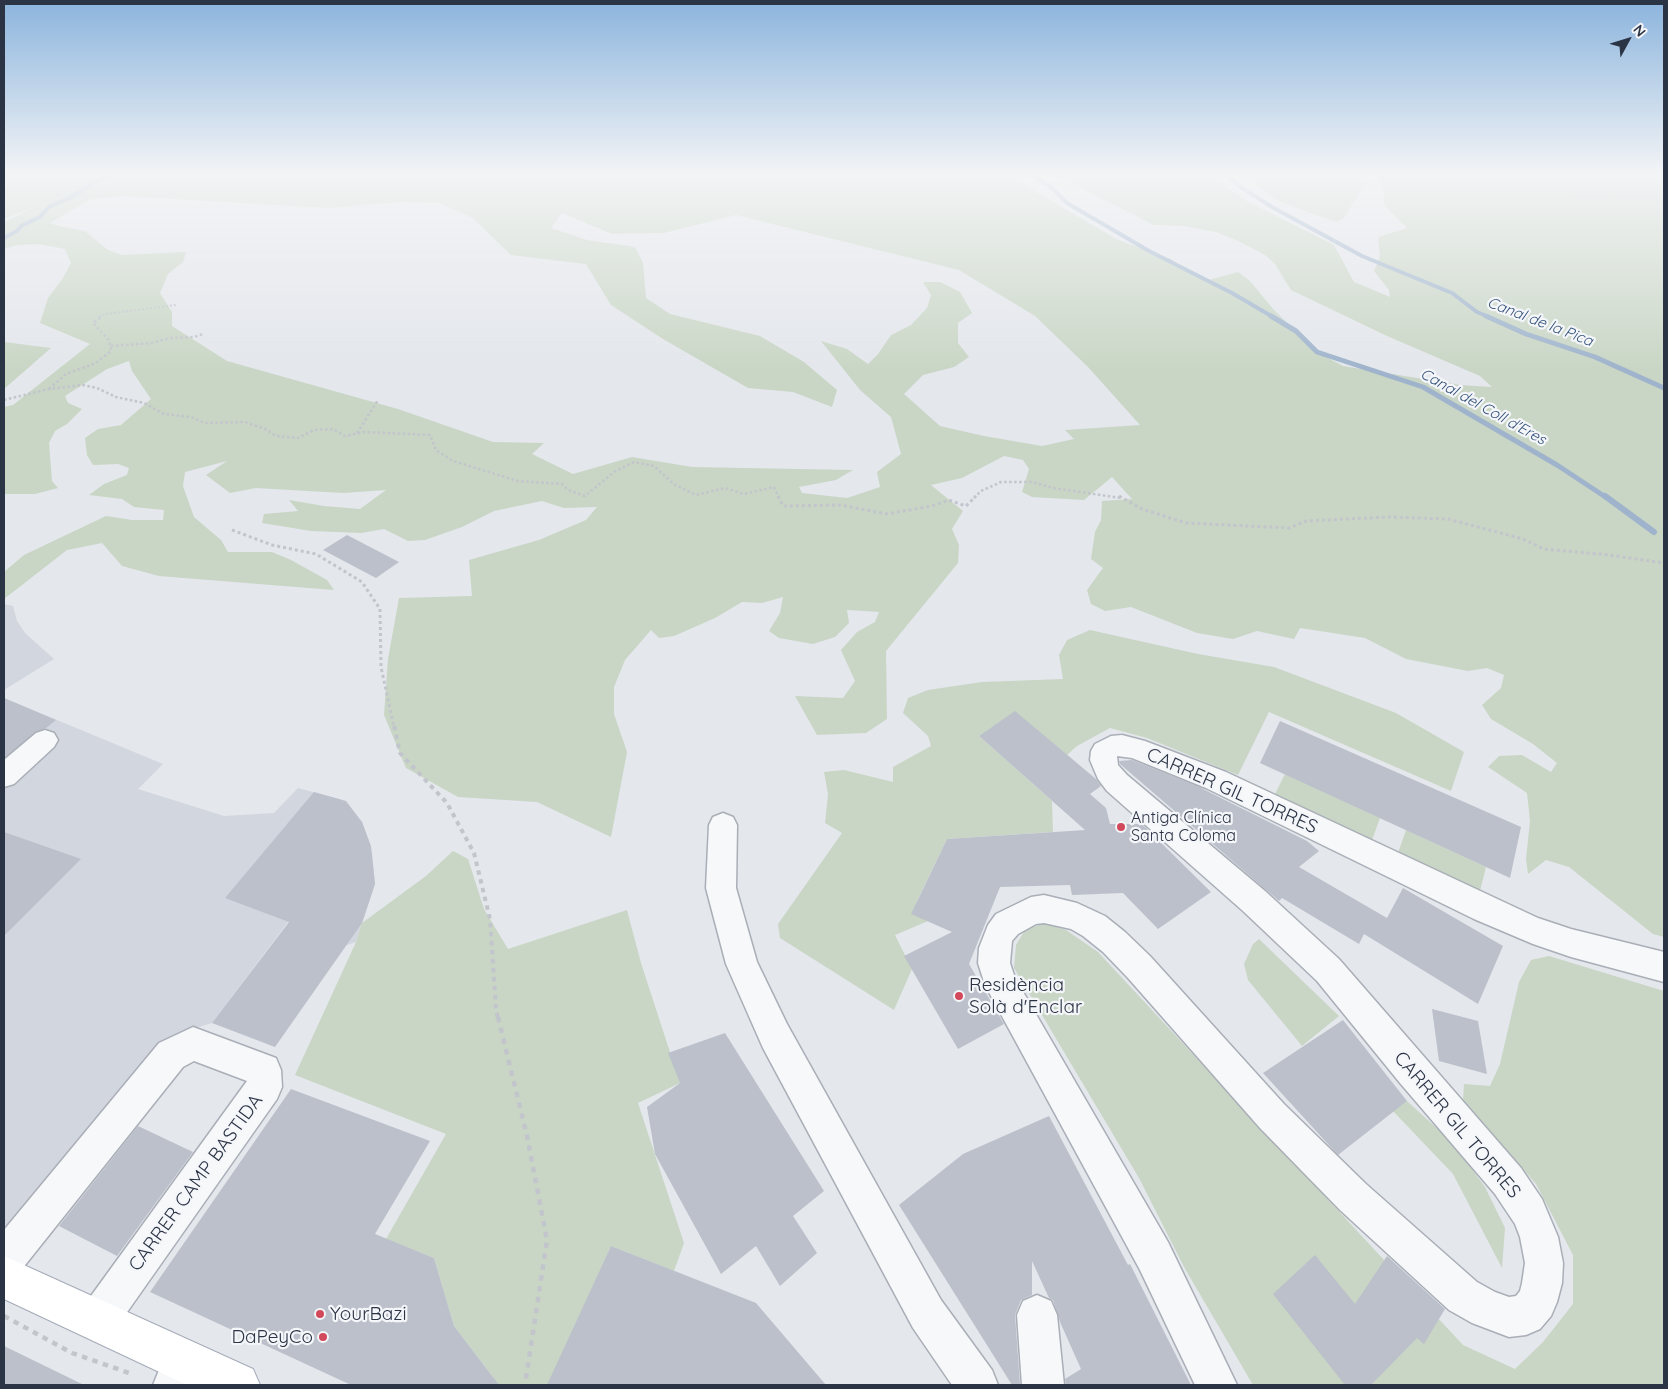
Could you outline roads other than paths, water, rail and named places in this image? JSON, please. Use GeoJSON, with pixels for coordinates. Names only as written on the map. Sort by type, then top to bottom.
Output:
{"type":"FeatureCollection","features":[{"type":"Feature","properties":{"kind":"main road"},"geometry":{"type":"LineString","coordinates":[[4,1277],[97,1321],[166,1375],[237,1385]]}},
{"type":"Feature","properties":{"kind":"street"},"geometry":{"type":"LineString","coordinates":[[4,776],[45,740]]}},
{"type":"Feature","properties":{"kind":"street","name":"CARRER GIL TORRES"},"geometry":{"type":"LineString","coordinates":[[1216,1385],[1154,1256],[1001,985],[994,963],[995,948],[999,935],[1007,924],[1031,911],[1044,909],[1077,917],[1094,926],[1114,942],[1139,967],[1285,1129],[1353,1198],[1463,1296],[1486,1309],[1509,1317],[1526,1315],[1537,1302],[1542,1283],[1544,1263],[1539,1237],[1529,1212],[1508,1180],[1328,970],[1254,900],[1117,783],[1107,771],[1103,760],[1104,751],[1111,746],[1122,745],[1136,748],[1216,780],[1484,909],[1533,930],[1571,943],[1664,967]]}},
{"type":"Feature","properties":{"kind":"street"},"geometry":{"type":"LineString","coordinates":[[723,825],[721,888],[742,964],[775,1036],[927,1314],[977,1385]]}},
{"type":"Feature","properties":{"kind":"street","name":"CARRER CAMP BASTIDA"},"geometry":{"type":"LineString","coordinates":[[4,1260],[171,1055],[193,1044],[264,1070],[265,1087],[97,1321]]}},
{"type":"Feature","properties":{"kind":"street"},"geometry":{"type":"LineString","coordinates":[[1037,1315],[1043,1385]]}},
{"type":"Feature","properties":{"kind":"waterway","name":"Canal del Coll d'Eres"},"geometry":{"type":"LineString","coordinates":[[1130,240],[1232,293],[1273,317]]}},
{"type":"Feature","properties":{"kind":"waterway","name":"Canal de la Pica"},"geometry":{"type":"LineString","coordinates":[[1332,240],[1362,256],[1452,293],[1477,312],[1489,317]]}},
{"type":"Feature","properties":{"kind":"waterway","name":"Canal del Coll d'Eres"},"geometry":{"type":"LineString","coordinates":[[1271,316],[1296,331],[1317,352],[1423,387],[1557,465],[1607,498]]}},
{"type":"Feature","properties":{"kind":"waterway","name":"Canal de la Pica"},"geometry":{"type":"LineString","coordinates":[[1486,316],[1526,334],[1595,357],[1664,388]]}},
{"type":"Feature","properties":{"kind":"waterway","name":"Canal del Coll d'Eres"},"geometry":{"type":"LineString","coordinates":[[1605,496],[1654,532]]}},
{"type":"Feature","properties":{"kind":"place","name":"Antiga Clínica Santa Coloma"},"geometry":{"type":"Point","coordinates":[1121,827]}},
{"type":"Feature","properties":{"kind":"place","name":"Residència Solà d'Enclar"},"geometry":{"type":"Point","coordinates":[959,996]}},
{"type":"Feature","properties":{"kind":"place","name":"YourBazi"},"geometry":{"type":"Point","coordinates":[320,1314]}},
{"type":"Feature","properties":{"kind":"place","name":"DaPeyCo"},"geometry":{"type":"Point","coordinates":[323,1337]}}]}
